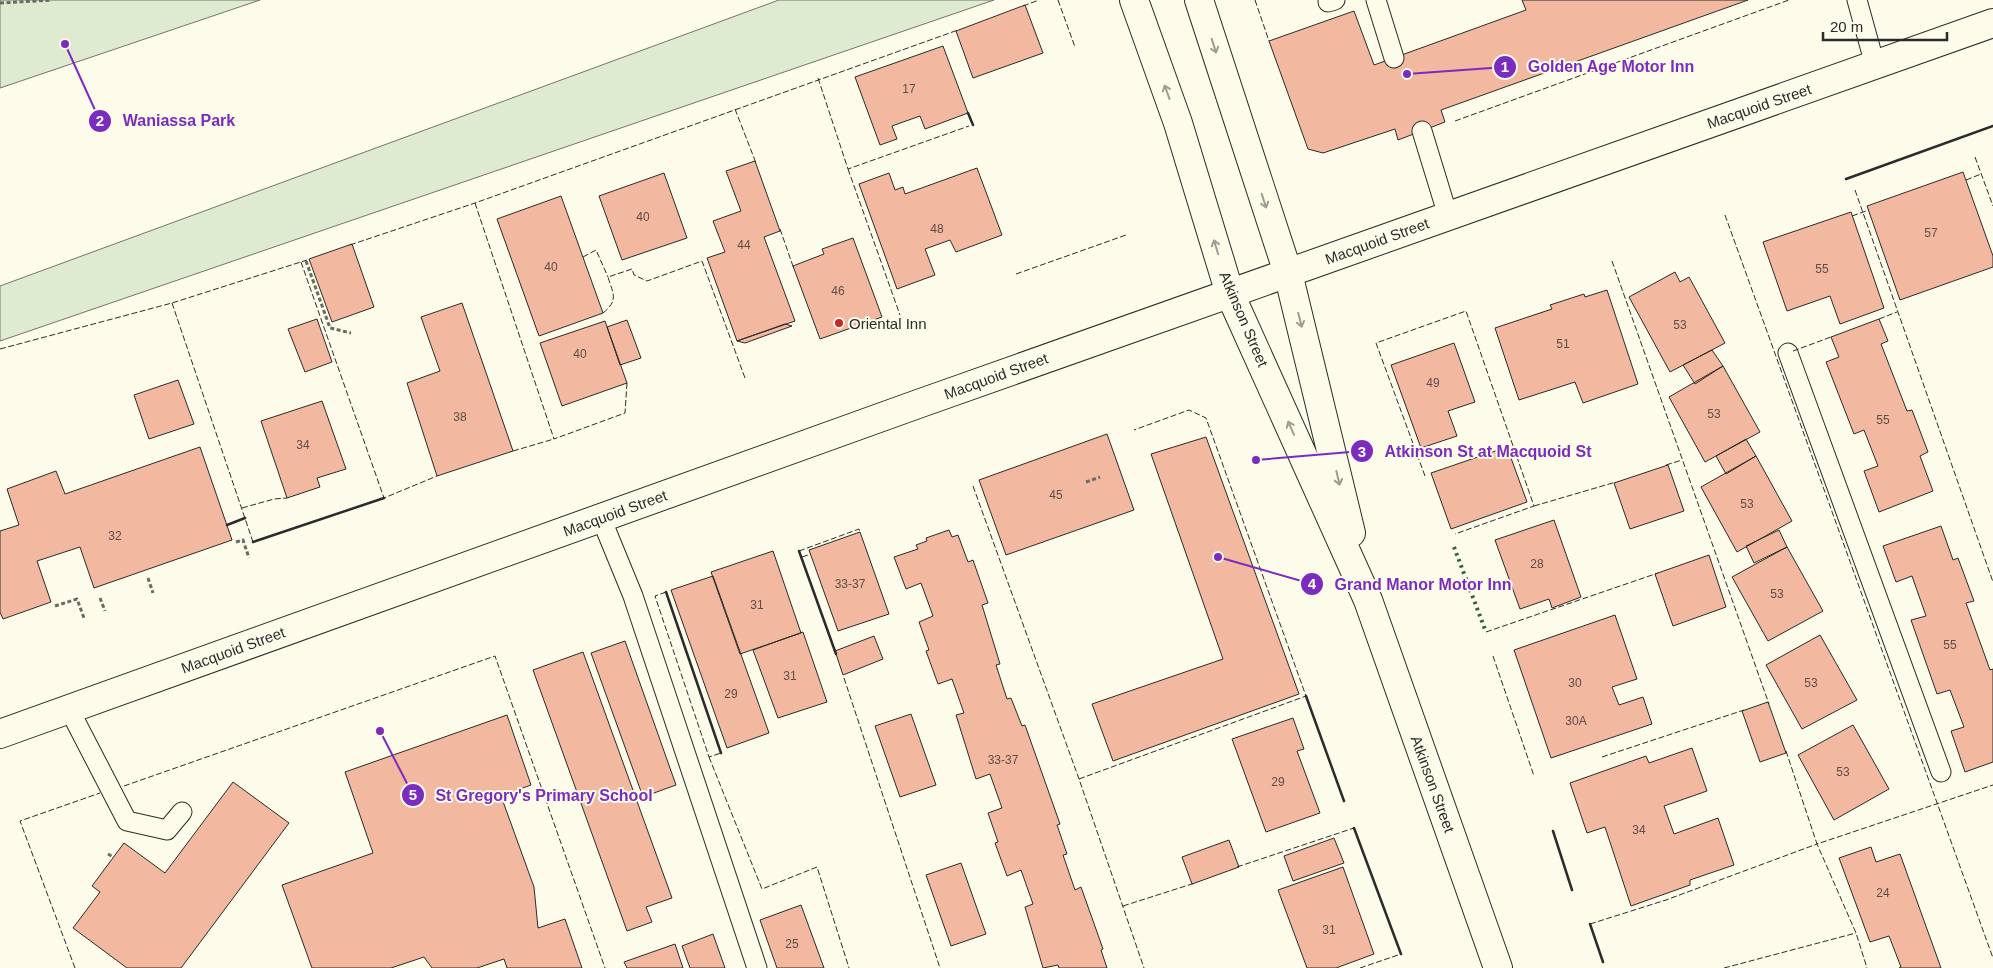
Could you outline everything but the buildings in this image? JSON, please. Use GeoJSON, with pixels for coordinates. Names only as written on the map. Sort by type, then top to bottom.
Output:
{"type":"FeatureCollection","features":[{"type":"Feature","properties":{"kind":"street","name":"Atkinson Street"},"geometry":{"type":"LineString","coordinates":[[1134,0],[1178,123],[1230,294],[1368,600],[1498,968]]}},
{"type":"Feature","properties":{"kind":"street","name":"Atkinson Street"},"geometry":{"type":"LineString","coordinates":[[1199,0],[1288,273],[1368,600]]}},
{"type":"Feature","properties":{"kind":"street","name":"Macquoid Street"},"geometry":{"type":"LineString","coordinates":[[0,734],[601,518],[1993,23]]}},
{"type":"Feature","properties":{"kind":"lane"},"geometry":{"type":"LineString","coordinates":[[1328,0],[1328,2],[1335,0]]}},
{"type":"Feature","properties":{"kind":"lane"},"geometry":{"type":"LineString","coordinates":[[1376,0],[1394,58]]}},
{"type":"Feature","properties":{"kind":"lane"},"geometry":{"type":"LineString","coordinates":[[1857,0],[1875,65]]}},
{"type":"Feature","properties":{"kind":"lane"},"geometry":{"type":"LineString","coordinates":[[1422,131],[1448,216]]}},
{"type":"Feature","properties":{"kind":"lane"},"geometry":{"type":"LineString","coordinates":[[1788,353],[1941,772]]}},
{"type":"Feature","properties":{"kind":"lane"},"geometry":{"type":"LineString","coordinates":[[601,518],[633,596],[757,968]]}},
{"type":"Feature","properties":{"kind":"lane"},"geometry":{"type":"LineString","coordinates":[[69,709],[126,821],[167,830],[182,812]]}},
{"type":"Feature","properties":{"kind":"path"},"geometry":{"type":"LineString","coordinates":[[0,4],[52,0]]}},
{"type":"Feature","properties":{"kind":"path"},"geometry":{"type":"LineString","coordinates":[[306,261],[330,328],[352,333]]}},
{"type":"Feature","properties":{"kind":"path"},"geometry":{"type":"LineString","coordinates":[[1086,482],[1100,477]]}},
{"type":"Feature","properties":{"kind":"path"},"geometry":{"type":"LineString","coordinates":[[236,542],[243,540],[249,558]]}},
{"type":"Feature","properties":{"kind":"path"},"geometry":{"type":"LineString","coordinates":[[148,578],[153,594]]}},
{"type":"Feature","properties":{"kind":"path"},"geometry":{"type":"LineString","coordinates":[[100,598],[104,611]]}},
{"type":"Feature","properties":{"kind":"path"},"geometry":{"type":"LineString","coordinates":[[55,606],[77,599],[84,618]]}},
{"type":"Feature","properties":{"kind":"path"},"geometry":{"type":"LineString","coordinates":[[108,854],[113,857]]}},
{"type":"Feature","properties":{"kind":"green space"},"geometry":{"type":"Polygon","coordinates":[[[0,0],[260,0],[0,88],[0,0]]]}},
{"type":"Feature","properties":{"kind":"green space"},"geometry":{"type":"Polygon","coordinates":[[[779,0],[994,0],[0,341],[0,286],[779,0]]]}},
{"type":"Feature","properties":{"kind":"hedge"},"geometry":{"type":"LineString","coordinates":[[1454,547],[1486,632]]}},
{"type":"Feature","properties":{"kind":"fence"},"geometry":{"type":"LineString","coordinates":[[1023,6],[1039,0]]}},
{"type":"Feature","properties":{"kind":"fence"},"geometry":{"type":"LineString","coordinates":[[1058,0],[1075,47]]}},
{"type":"Feature","properties":{"kind":"fence"},"geometry":{"type":"LineString","coordinates":[[1255,0],[1269,41]]}},
{"type":"Feature","properties":{"kind":"fence"},"geometry":{"type":"LineString","coordinates":[[1455,121],[1789,0]]}},
{"type":"Feature","properties":{"kind":"fence"},"geometry":{"type":"LineString","coordinates":[[350,245],[475,203],[958,30]]}},
{"type":"Feature","properties":{"kind":"fence"},"geometry":{"type":"LineString","coordinates":[[818,78],[848,169],[969,126]]}},
{"type":"Feature","properties":{"kind":"fence"},"geometry":{"type":"LineString","coordinates":[[735,109],[756,163]]}},
{"type":"Feature","properties":{"kind":"fence"},"geometry":{"type":"LineString","coordinates":[[1975,157],[1993,206]]}},
{"type":"Feature","properties":{"kind":"fence"},"geometry":{"type":"LineString","coordinates":[[848,169],[900,315]]}},
{"type":"Feature","properties":{"kind":"fence"},"geometry":{"type":"LineString","coordinates":[[1966,180],[1981,174]]}},
{"type":"Feature","properties":{"kind":"fence"},"geometry":{"type":"LineString","coordinates":[[1855,190],[1993,582]]}},
{"type":"Feature","properties":{"kind":"fence"},"geometry":{"type":"LineString","coordinates":[[475,203],[554,439],[625,413],[627,383]]}},
{"type":"Feature","properties":{"kind":"fence"},"geometry":{"type":"LineString","coordinates":[[1852,216],[1869,210]]}},
{"type":"Feature","properties":{"kind":"fence"},"geometry":{"type":"LineString","coordinates":[[1725,215],[1993,958]]}},
{"type":"Feature","properties":{"kind":"fence"},"geometry":{"type":"LineString","coordinates":[[780,229],[794,269]]}},
{"type":"Feature","properties":{"kind":"fence"},"geometry":{"type":"LineString","coordinates":[[1016,274],[1126,235]]}},
{"type":"Feature","properties":{"kind":"fence"},"geometry":{"type":"LineString","coordinates":[[583,257],[596,250],[608,277]]}},
{"type":"Feature","properties":{"kind":"fence"},"geometry":{"type":"LineString","coordinates":[[0,349],[172,303],[307,260]]}},
{"type":"Feature","properties":{"kind":"fence"},"geometry":{"type":"LineString","coordinates":[[603,313],[613,300],[613,292],[608,277],[632,269],[634,275],[647,281],[702,261],[745,378]]}},
{"type":"Feature","properties":{"kind":"fence"},"geometry":{"type":"LineString","coordinates":[[1612,261],[1769,704]]}},
{"type":"Feature","properties":{"kind":"fence"},"geometry":{"type":"LineString","coordinates":[[301,262],[384,498],[437,476]]}},
{"type":"Feature","properties":{"kind":"fence"},"geometry":{"type":"LineString","coordinates":[[172,303],[253,542]]}},
{"type":"Feature","properties":{"kind":"fence"},"geometry":{"type":"LineString","coordinates":[[1425,476],[1376,343],[1466,311],[1534,506],[1455,534]]}},
{"type":"Feature","properties":{"kind":"fence"},"geometry":{"type":"LineString","coordinates":[[1879,319],[1897,312]]}},
{"type":"Feature","properties":{"kind":"fence"},"geometry":{"type":"LineString","coordinates":[[1793,351],[1831,337]]}},
{"type":"Feature","properties":{"kind":"fence"},"geometry":{"type":"LineString","coordinates":[[1079,779],[1306,696],[1206,418],[1189,410],[1134,430]]}},
{"type":"Feature","properties":{"kind":"fence"},"geometry":{"type":"LineString","coordinates":[[513,451],[554,439]]}},
{"type":"Feature","properties":{"kind":"fence"},"geometry":{"type":"LineString","coordinates":[[1666,465],[1682,460]]}},
{"type":"Feature","properties":{"kind":"fence"},"geometry":{"type":"LineString","coordinates":[[1534,506],[1616,482]]}},
{"type":"Feature","properties":{"kind":"fence"},"geometry":{"type":"LineString","coordinates":[[973,486],[1079,779],[1144,968]]}},
{"type":"Feature","properties":{"kind":"fence"},"geometry":{"type":"LineString","coordinates":[[242,508],[274,499],[287,498]]}},
{"type":"Feature","properties":{"kind":"fence"},"geometry":{"type":"LineString","coordinates":[[799,551],[859,529],[860,532]]}},
{"type":"Feature","properties":{"kind":"fence"},"geometry":{"type":"LineString","coordinates":[[802,557],[811,554]]}},
{"type":"Feature","properties":{"kind":"fence"},"geometry":{"type":"LineString","coordinates":[[1486,632],[1658,573]]}},
{"type":"Feature","properties":{"kind":"fence"},"geometry":{"type":"LineString","coordinates":[[666,592],[655,596],[709,757],[721,753]]}},
{"type":"Feature","properties":{"kind":"fence"},"geometry":{"type":"LineString","coordinates":[[124,786],[495,656],[605,968]]}},
{"type":"Feature","properties":{"kind":"fence"},"geometry":{"type":"LineString","coordinates":[[1493,656],[1534,776]]}},
{"type":"Feature","properties":{"kind":"fence"},"geometry":{"type":"LineString","coordinates":[[844,678],[940,968]]}},
{"type":"Feature","properties":{"kind":"fence"},"geometry":{"type":"LineString","coordinates":[[1602,757],[1744,710]]}},
{"type":"Feature","properties":{"kind":"fence"},"geometry":{"type":"LineString","coordinates":[[1786,751],[1817,844],[1993,785]]}},
{"type":"Feature","properties":{"kind":"fence"},"geometry":{"type":"LineString","coordinates":[[709,757],[762,889],[817,867],[849,968]]}},
{"type":"Feature","properties":{"kind":"fence"},"geometry":{"type":"LineString","coordinates":[[75,968],[20,821],[100,793]]}},
{"type":"Feature","properties":{"kind":"fence"},"geometry":{"type":"LineString","coordinates":[[1237,867],[1354,828]]}},
{"type":"Feature","properties":{"kind":"fence"},"geometry":{"type":"LineString","coordinates":[[1590,924],[1666,900],[1817,844],[1856,933],[1867,968]]}},
{"type":"Feature","properties":{"kind":"fence"},"geometry":{"type":"LineString","coordinates":[[1123,906],[1195,883]]}},
{"type":"Feature","properties":{"kind":"fence"},"geometry":{"type":"LineString","coordinates":[[1724,968],[1856,933]]}},
{"type":"Feature","properties":{"kind":"fence"},"geometry":{"type":"LineString","coordinates":[[1360,968],[1401,954]]}},
{"type":"Feature","properties":{"kind":"wall"},"geometry":{"type":"LineString","coordinates":[[968,113],[973,125]]}},
{"type":"Feature","properties":{"kind":"wall"},"geometry":{"type":"LineString","coordinates":[[1846,179],[1993,126]]}},
{"type":"Feature","properties":{"kind":"wall"},"geometry":{"type":"LineString","coordinates":[[253,542],[384,498]]}},
{"type":"Feature","properties":{"kind":"wall"},"geometry":{"type":"LineString","coordinates":[[227,525],[245,518]]}},
{"type":"Feature","properties":{"kind":"wall"},"geometry":{"type":"LineString","coordinates":[[799,551],[836,654]]}},
{"type":"Feature","properties":{"kind":"wall"},"geometry":{"type":"LineString","coordinates":[[666,592],[721,753]]}},
{"type":"Feature","properties":{"kind":"wall"},"geometry":{"type":"LineString","coordinates":[[1306,696],[1344,801]]}},
{"type":"Feature","properties":{"kind":"wall"},"geometry":{"type":"LineString","coordinates":[[1354,828],[1401,954]]}},
{"type":"Feature","properties":{"kind":"wall"},"geometry":{"type":"LineString","coordinates":[[1553,831],[1572,890]]}},
{"type":"Feature","properties":{"kind":"wall"},"geometry":{"type":"LineString","coordinates":[[1590,924],[1603,962]]}},
{"type":"Feature","properties":{"kind":"place","name":"Waniassa Park"},"geometry":{"type":"Point","coordinates":[65,44]}},
{"type":"Feature","properties":{"kind":"place","name":"Golden Age Motor Inn"},"geometry":{"type":"Point","coordinates":[1407,74]}},
{"type":"Feature","properties":{"kind":"place","name":"Oriental Inn"},"geometry":{"type":"Point","coordinates":[839,323]}},
{"type":"Feature","properties":{"kind":"place","name":"Atkinson St at Macquoid St"},"geometry":{"type":"Point","coordinates":[1256,460]}},
{"type":"Feature","properties":{"kind":"place","name":"Grand Manor Motor Inn"},"geometry":{"type":"Point","coordinates":[1218,557]}},
{"type":"Feature","properties":{"kind":"place","name":"St Gregory's Primary School"},"geometry":{"type":"Point","coordinates":[380,731]}}]}
